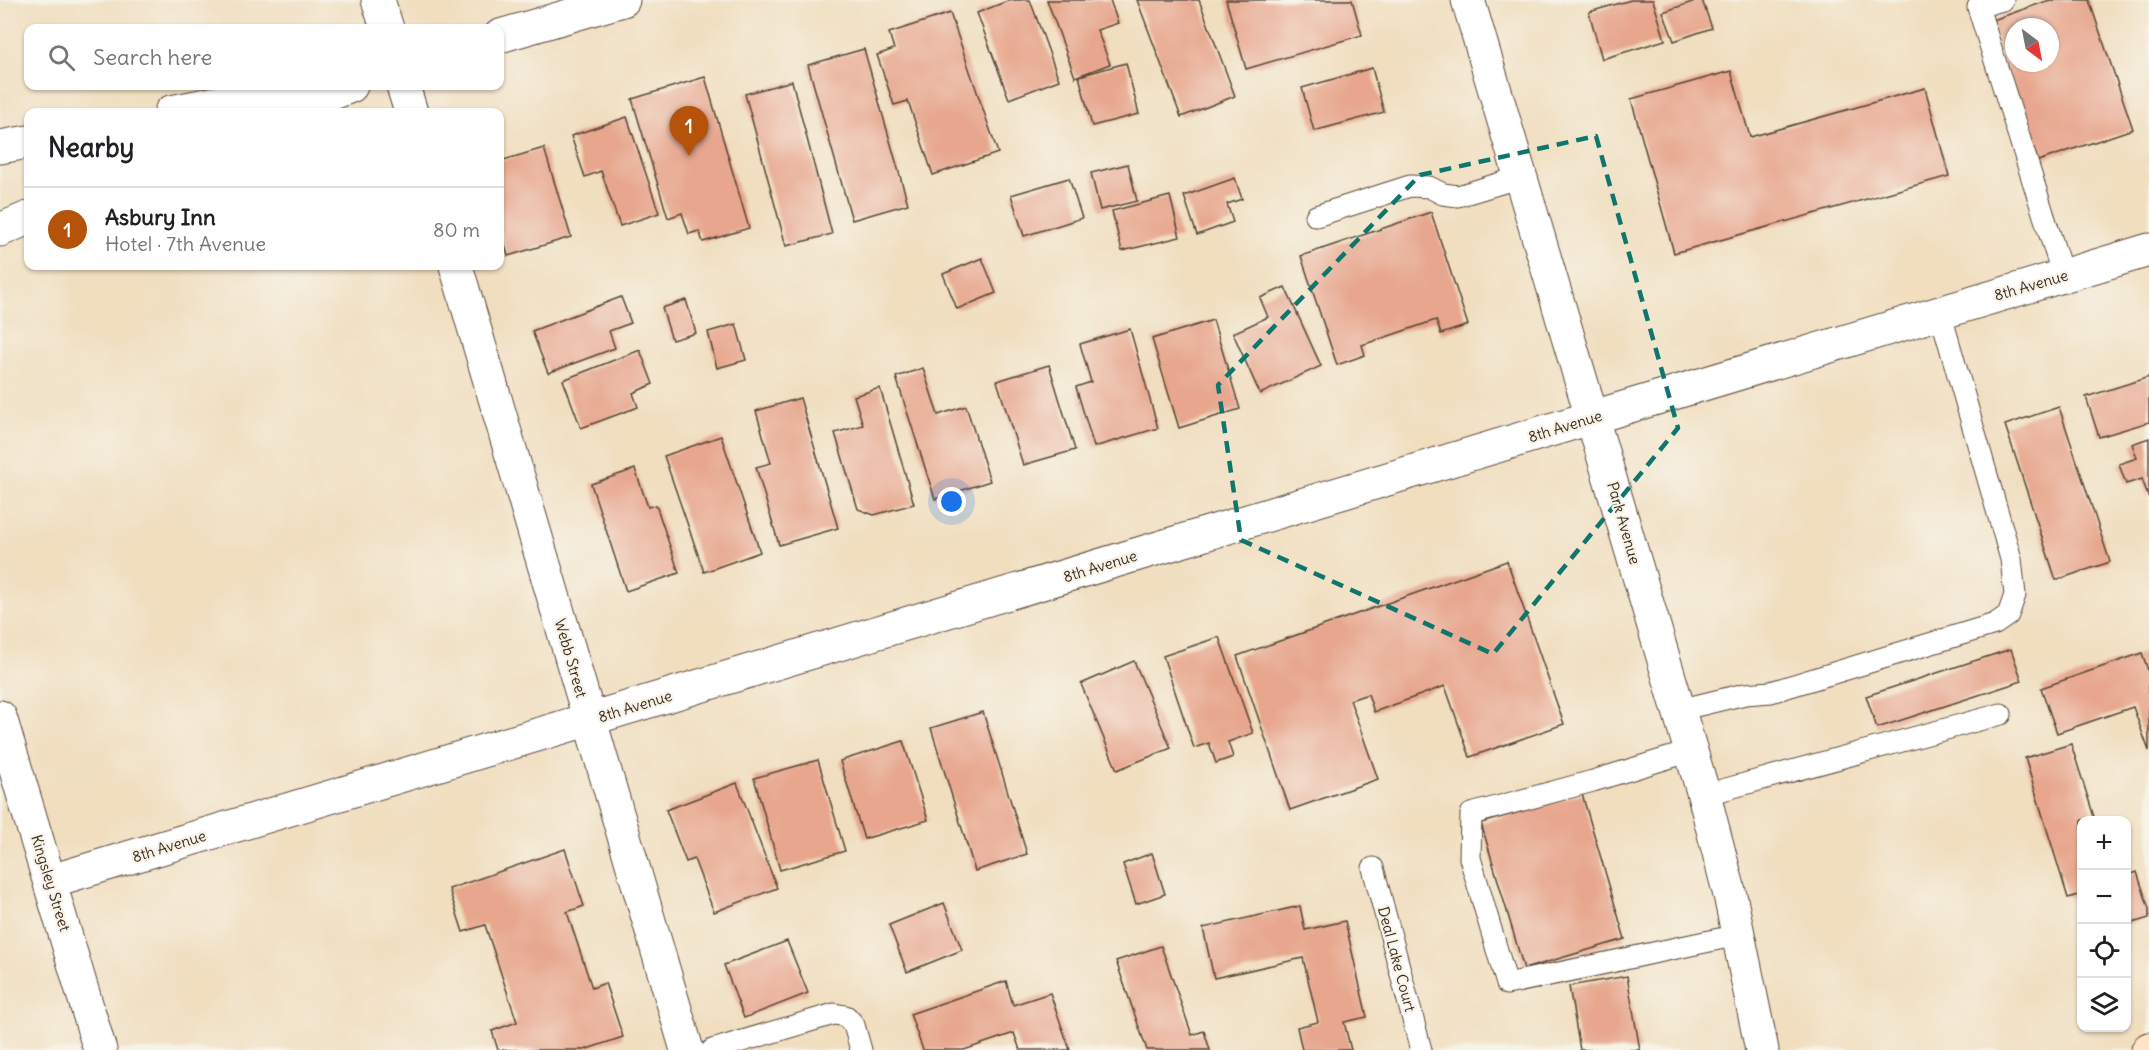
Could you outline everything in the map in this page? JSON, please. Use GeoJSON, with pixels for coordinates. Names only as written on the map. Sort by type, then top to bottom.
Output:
{"type":"FeatureCollection","features":[{"type":"Feature","properties":{"kind":"street"},"geometry":{"type":"LineString","coordinates":[[378,0],[386,24]]}},
{"type":"Feature","properties":{"kind":"street"},"geometry":{"type":"LineString","coordinates":[[504,35],[623,0]]}},
{"type":"Feature","properties":{"kind":"street","name":"Park Avenue"},"geometry":{"type":"LineString","coordinates":[[1468,0],[1704,795],[1723,864],[1762,1050]]}},
{"type":"Feature","properties":{"kind":"street"},"geometry":{"type":"LineString","coordinates":[[191,108],[283,90]]}},
{"type":"Feature","properties":{"kind":"street"},"geometry":{"type":"LineString","coordinates":[[295,108],[341,90]]}},
{"type":"Feature","properties":{"kind":"street"},"geometry":{"type":"LineString","coordinates":[[404,90],[410,108]]}},
{"type":"Feature","properties":{"kind":"street"},"geometry":{"type":"LineString","coordinates":[[0,147],[24,143]]}},
{"type":"Feature","properties":{"kind":"street"},"geometry":{"type":"LineString","coordinates":[[0,230],[24,220]]}},
{"type":"Feature","properties":{"kind":"street","name":"8th Avenue"},"geometry":{"type":"LineString","coordinates":[[51,881],[2149,250]]}},
{"type":"Feature","properties":{"kind":"street","name":"Webb Street"},"geometry":{"type":"LineString","coordinates":[[457,270],[687,1050]]}},
{"type":"Feature","properties":{"kind":"street","name":"Kingsley Street"},"geometry":{"type":"LineString","coordinates":[[0,717],[100,1050]]}},
{"type":"Feature","properties":{"kind":"lane"},"geometry":{"type":"LineString","coordinates":[[2002,0],[1978,7],[2063,276]]}},
{"type":"Feature","properties":{"kind":"lane"},"geometry":{"type":"LineString","coordinates":[[1316,216],[1410,186],[1429,187],[1443,194],[1458,196],[1521,177]]}},
{"type":"Feature","properties":{"kind":"lane"},"geometry":{"type":"LineString","coordinates":[[1679,710],[1745,694],[1771,692],[1995,624],[2008,615],[2015,595],[2011,560],[1940,312]]}},
{"type":"Feature","properties":{"kind":"lane"},"geometry":{"type":"LineString","coordinates":[[1704,795],[2001,714]]}},
{"type":"Feature","properties":{"kind":"lane"},"geometry":{"type":"LineString","coordinates":[[1691,751],[1593,781],[1471,814],[1470,858],[1507,984],[1738,935]]}},
{"type":"Feature","properties":{"kind":"lane","name":"Deal Lake Court"},"geometry":{"type":"LineString","coordinates":[[1373,868],[1421,1050]]}},
{"type":"Feature","properties":{"kind":"lane"},"geometry":{"type":"LineString","coordinates":[[712,1050],[834,1014],[846,1016],[854,1025],[861,1050]]}},
{"type":"Feature","properties":{"kind":"highlighted area"},"geometry":{"type":"Polygon","coordinates":[[[1596,136],[1678,428],[1493,654],[1241,540],[1218,385],[1420,175],[1596,136]]]}},
{"type":"Feature","properties":{"kind":"building"},"geometry":{"type":"Polygon","coordinates":[[[1010,0],[1030,0],[1059,80],[1009,99],[977,13],[1010,0]]]}},
{"type":"Feature","properties":{"kind":"building"},"geometry":{"type":"Polygon","coordinates":[[[1047,0],[1110,0],[1118,23],[1097,30],[1110,64],[1075,77],[1047,0]]]}},
{"type":"Feature","properties":{"kind":"building"},"geometry":{"type":"Polygon","coordinates":[[[1137,0],[1199,0],[1235,96],[1181,117],[1137,0]]]}},
{"type":"Feature","properties":{"kind":"building"},"geometry":{"type":"Polygon","coordinates":[[[1226,0],[1352,0],[1362,35],[1246,69],[1226,0]]]}},
{"type":"Feature","properties":{"kind":"building"},"geometry":{"type":"Polygon","coordinates":[[[1631,0],[1653,0],[1665,40],[1602,59],[1589,12],[1631,0]]]}},
{"type":"Feature","properties":{"kind":"building"},"geometry":{"type":"Polygon","coordinates":[[[1702,0],[1712,28],[1674,41],[1663,12],[1702,0]]]}},
{"type":"Feature","properties":{"kind":"building"},"geometry":{"type":"Polygon","coordinates":[[[2050,0],[2089,0],[2133,129],[2038,161],[2007,72],[2059,72],[2059,18],[2005,18],[2005,65],[1990,21],[2050,0]]]}},
{"type":"Feature","properties":{"kind":"building"},"geometry":{"type":"Polygon","coordinates":[[[950,13],[998,153],[933,175],[908,101],[894,105],[877,55],[894,49],[889,33],[950,13]]]}},
{"type":"Feature","properties":{"kind":"building"},"geometry":{"type":"Polygon","coordinates":[[[864,49],[908,204],[852,220],[808,65],[864,49]]]}},
{"type":"Feature","properties":{"kind":"building"},"geometry":{"type":"Polygon","coordinates":[[[1126,63],[1139,114],[1092,126],[1079,76],[1126,63]]]}},
{"type":"Feature","properties":{"kind":"building"},"geometry":{"type":"Polygon","coordinates":[[[1372,68],[1384,112],[1314,131],[1302,88],[1372,68]]]}},
{"type":"Feature","properties":{"kind":"building"},"geometry":{"type":"Polygon","coordinates":[[[1731,71],[1750,137],[1925,88],[1949,176],[1674,253],[1631,99],[1731,71]]]}},
{"type":"Feature","properties":{"kind":"building"},"geometry":{"type":"Polygon","coordinates":[[[705,77],[749,228],[703,242],[699,231],[689,234],[682,213],[668,218],[632,99],[705,77]]]}},
{"type":"Feature","properties":{"kind":"building"},"geometry":{"type":"Polygon","coordinates":[[[792,81],[832,234],[786,246],[745,94],[792,81]]]}},
{"type":"Feature","properties":{"kind":"building"},"geometry":{"type":"Polygon","coordinates":[[[627,117],[659,213],[620,226],[601,171],[585,177],[571,136],[627,117]]]}},
{"type":"Feature","properties":{"kind":"building"},"geometry":{"type":"Polygon","coordinates":[[[544,148],[571,237],[508,256],[504,242],[504,160],[544,148]]]}},
{"type":"Feature","properties":{"kind":"building"},"geometry":{"type":"Polygon","coordinates":[[[1128,164],[1137,201],[1100,210],[1091,173],[1128,164]]]}},
{"type":"Feature","properties":{"kind":"building"},"geometry":{"type":"Polygon","coordinates":[[[1069,178],[1082,218],[1024,236],[1011,195],[1069,178]]]}},
{"type":"Feature","properties":{"kind":"building"},"geometry":{"type":"Polygon","coordinates":[[[1235,178],[1242,199],[1227,204],[1233,222],[1197,235],[1184,196],[1235,178]]]}},
{"type":"Feature","properties":{"kind":"building"},"geometry":{"type":"Polygon","coordinates":[[[1170,196],[1180,237],[1122,251],[1112,211],[1170,196]]]}},
{"type":"Feature","properties":{"kind":"building"},"geometry":{"type":"Polygon","coordinates":[[[1431,212],[1468,325],[1441,334],[1436,320],[1362,345],[1365,355],[1337,365],[1301,256],[1431,212]]]}},
{"type":"Feature","properties":{"kind":"building"},"geometry":{"type":"Polygon","coordinates":[[[982,258],[996,293],[957,309],[943,274],[982,258]]]}},
{"type":"Feature","properties":{"kind":"building"},"geometry":{"type":"Polygon","coordinates":[[[1285,287],[1321,366],[1260,394],[1233,333],[1268,317],[1260,298],[1285,287]]]}},
{"type":"Feature","properties":{"kind":"building"},"geometry":{"type":"Polygon","coordinates":[[[621,297],[631,323],[609,331],[615,348],[548,373],[532,331],[621,297]]]}},
{"type":"Feature","properties":{"kind":"building"},"geometry":{"type":"Polygon","coordinates":[[[686,300],[696,333],[672,340],[662,308],[686,300]]]}},
{"type":"Feature","properties":{"kind":"building"},"geometry":{"type":"Polygon","coordinates":[[[1213,320],[1240,409],[1179,428],[1152,339],[1213,320]]]}},
{"type":"Feature","properties":{"kind":"building"},"geometry":{"type":"Polygon","coordinates":[[[736,324],[746,360],[717,368],[708,332],[736,324]]]}},
{"type":"Feature","properties":{"kind":"building"},"geometry":{"type":"Polygon","coordinates":[[[1130,329],[1158,428],[1094,447],[1076,387],[1091,382],[1080,344],[1130,329]]]}},
{"type":"Feature","properties":{"kind":"building"},"geometry":{"type":"Polygon","coordinates":[[[640,350],[653,384],[633,393],[638,407],[581,428],[563,380],[640,350]]]}},
{"type":"Feature","properties":{"kind":"building"},"geometry":{"type":"Polygon","coordinates":[[[1049,365],[1075,450],[1023,465],[997,381],[1049,365]]]}},
{"type":"Feature","properties":{"kind":"building"},"geometry":{"type":"Polygon","coordinates":[[[923,368],[938,415],[966,406],[990,481],[935,499],[896,377],[923,368]]]}},
{"type":"Feature","properties":{"kind":"building"},"geometry":{"type":"Polygon","coordinates":[[[2149,377],[2149,422],[2099,437],[2086,397],[2149,377]]]}},
{"type":"Feature","properties":{"kind":"building"},"geometry":{"type":"Polygon","coordinates":[[[880,388],[914,504],[874,515],[858,509],[835,433],[863,425],[854,396],[880,388]]]}},
{"type":"Feature","properties":{"kind":"building"},"geometry":{"type":"Polygon","coordinates":[[[800,398],[838,528],[779,545],[756,467],[771,463],[756,411],[800,398]]]}},
{"type":"Feature","properties":{"kind":"building"},"geometry":{"type":"Polygon","coordinates":[[[2059,407],[2110,562],[2056,580],[2005,425],[2059,407]]]}},
{"type":"Feature","properties":{"kind":"building"},"geometry":{"type":"Polygon","coordinates":[[[721,436],[760,552],[704,572],[664,456],[721,436]]]}},
{"type":"Feature","properties":{"kind":"building"},"geometry":{"type":"Polygon","coordinates":[[[2149,438],[2149,498],[2142,479],[2126,484],[2119,464],[2137,458],[2132,444],[2149,438]]]}},
{"type":"Feature","properties":{"kind":"building"},"geometry":{"type":"Polygon","coordinates":[[[635,469],[648,507],[656,505],[679,573],[626,591],[591,484],[635,469]]]}},
{"type":"Feature","properties":{"kind":"building"},"geometry":{"type":"Polygon","coordinates":[[[1507,561],[1564,724],[1470,757],[1445,686],[1374,712],[1368,694],[1350,700],[1378,779],[1290,810],[1237,656],[1507,561]]]}},
{"type":"Feature","properties":{"kind":"building"},"geometry":{"type":"Polygon","coordinates":[[[1219,637],[1253,733],[1228,742],[1233,757],[1216,763],[1209,743],[1194,748],[1163,656],[1219,637]]]}},
{"type":"Feature","properties":{"kind":"building"},"geometry":{"type":"Polygon","coordinates":[[[2011,649],[2022,681],[1877,728],[1866,696],[2011,649]]]}},
{"type":"Feature","properties":{"kind":"building"},"geometry":{"type":"Polygon","coordinates":[[[2142,653],[2149,673],[2149,751],[2133,707],[2057,733],[2041,688],[2142,653]]]}},
{"type":"Feature","properties":{"kind":"building"},"geometry":{"type":"Polygon","coordinates":[[[1134,661],[1171,748],[1117,770],[1081,684],[1134,661]]]}},
{"type":"Feature","properties":{"kind":"building"},"geometry":{"type":"Polygon","coordinates":[[[983,712],[1027,854],[975,871],[931,728],[983,712]]]}},
{"type":"Feature","properties":{"kind":"building"},"geometry":{"type":"Polygon","coordinates":[[[903,741],[928,820],[864,839],[840,761],[903,741]]]}},
{"type":"Feature","properties":{"kind":"building"},"geometry":{"type":"Polygon","coordinates":[[[2071,744],[2094,816],[2077,816],[2077,895],[2068,898],[2025,758],[2071,744]]]}},
{"type":"Feature","properties":{"kind":"building"},"geometry":{"type":"Polygon","coordinates":[[[818,760],[845,851],[780,870],[754,778],[818,760]]]}},
{"type":"Feature","properties":{"kind":"building"},"geometry":{"type":"Polygon","coordinates":[[[737,783],[777,888],[714,912],[694,859],[686,862],[666,810],[737,783]]]}},
{"type":"Feature","properties":{"kind":"building"},"geometry":{"type":"Polygon","coordinates":[[[1582,794],[1625,939],[1524,969],[1481,823],[1582,794]]]}},
{"type":"Feature","properties":{"kind":"building"},"geometry":{"type":"Polygon","coordinates":[[[565,849],[584,906],[567,912],[592,988],[605,983],[623,1037],[584,1050],[498,1050],[492,1031],[517,1022],[485,925],[463,932],[449,889],[565,849]]]}},
{"type":"Feature","properties":{"kind":"building"},"geometry":{"type":"Polygon","coordinates":[[[1152,853],[1165,894],[1136,904],[1123,864],[1152,853]]]}},
{"type":"Feature","properties":{"kind":"building"},"geometry":{"type":"Polygon","coordinates":[[[2137,872],[2149,909],[2149,918],[2131,923],[2131,874],[2137,872]]]}},
{"type":"Feature","properties":{"kind":"building"},"geometry":{"type":"Polygon","coordinates":[[[944,903],[962,950],[907,972],[889,925],[944,903]]]}},
{"type":"Feature","properties":{"kind":"building"},"geometry":{"type":"Polygon","coordinates":[[[1300,906],[1305,930],[1345,921],[1367,1017],[1344,1022],[1351,1050],[1302,1050],[1297,1027],[1318,1022],[1303,958],[1214,978],[1203,928],[1300,906]]]}},
{"type":"Feature","properties":{"kind":"building"},"geometry":{"type":"Polygon","coordinates":[[[787,941],[808,993],[744,1018],[724,965],[787,941]]]}},
{"type":"Feature","properties":{"kind":"building"},"geometry":{"type":"Polygon","coordinates":[[[1161,946],[1192,1035],[1204,1031],[1210,1050],[1147,1050],[1116,961],[1161,946]]]}},
{"type":"Feature","properties":{"kind":"building"},"geometry":{"type":"Polygon","coordinates":[[[1627,976],[1640,1050],[1580,1050],[1569,986],[1627,976]]]}},
{"type":"Feature","properties":{"kind":"building"},"geometry":{"type":"Polygon","coordinates":[[[1006,981],[1013,1005],[1050,993],[1070,1050],[1020,1050],[1014,1033],[964,1050],[923,1050],[910,1014],[1006,981]]]}},
{"type":"Feature","properties":{"kind":"place","name":"Asbury Inn"},"geometry":{"type":"Point","coordinates":[689,156]}}]}
